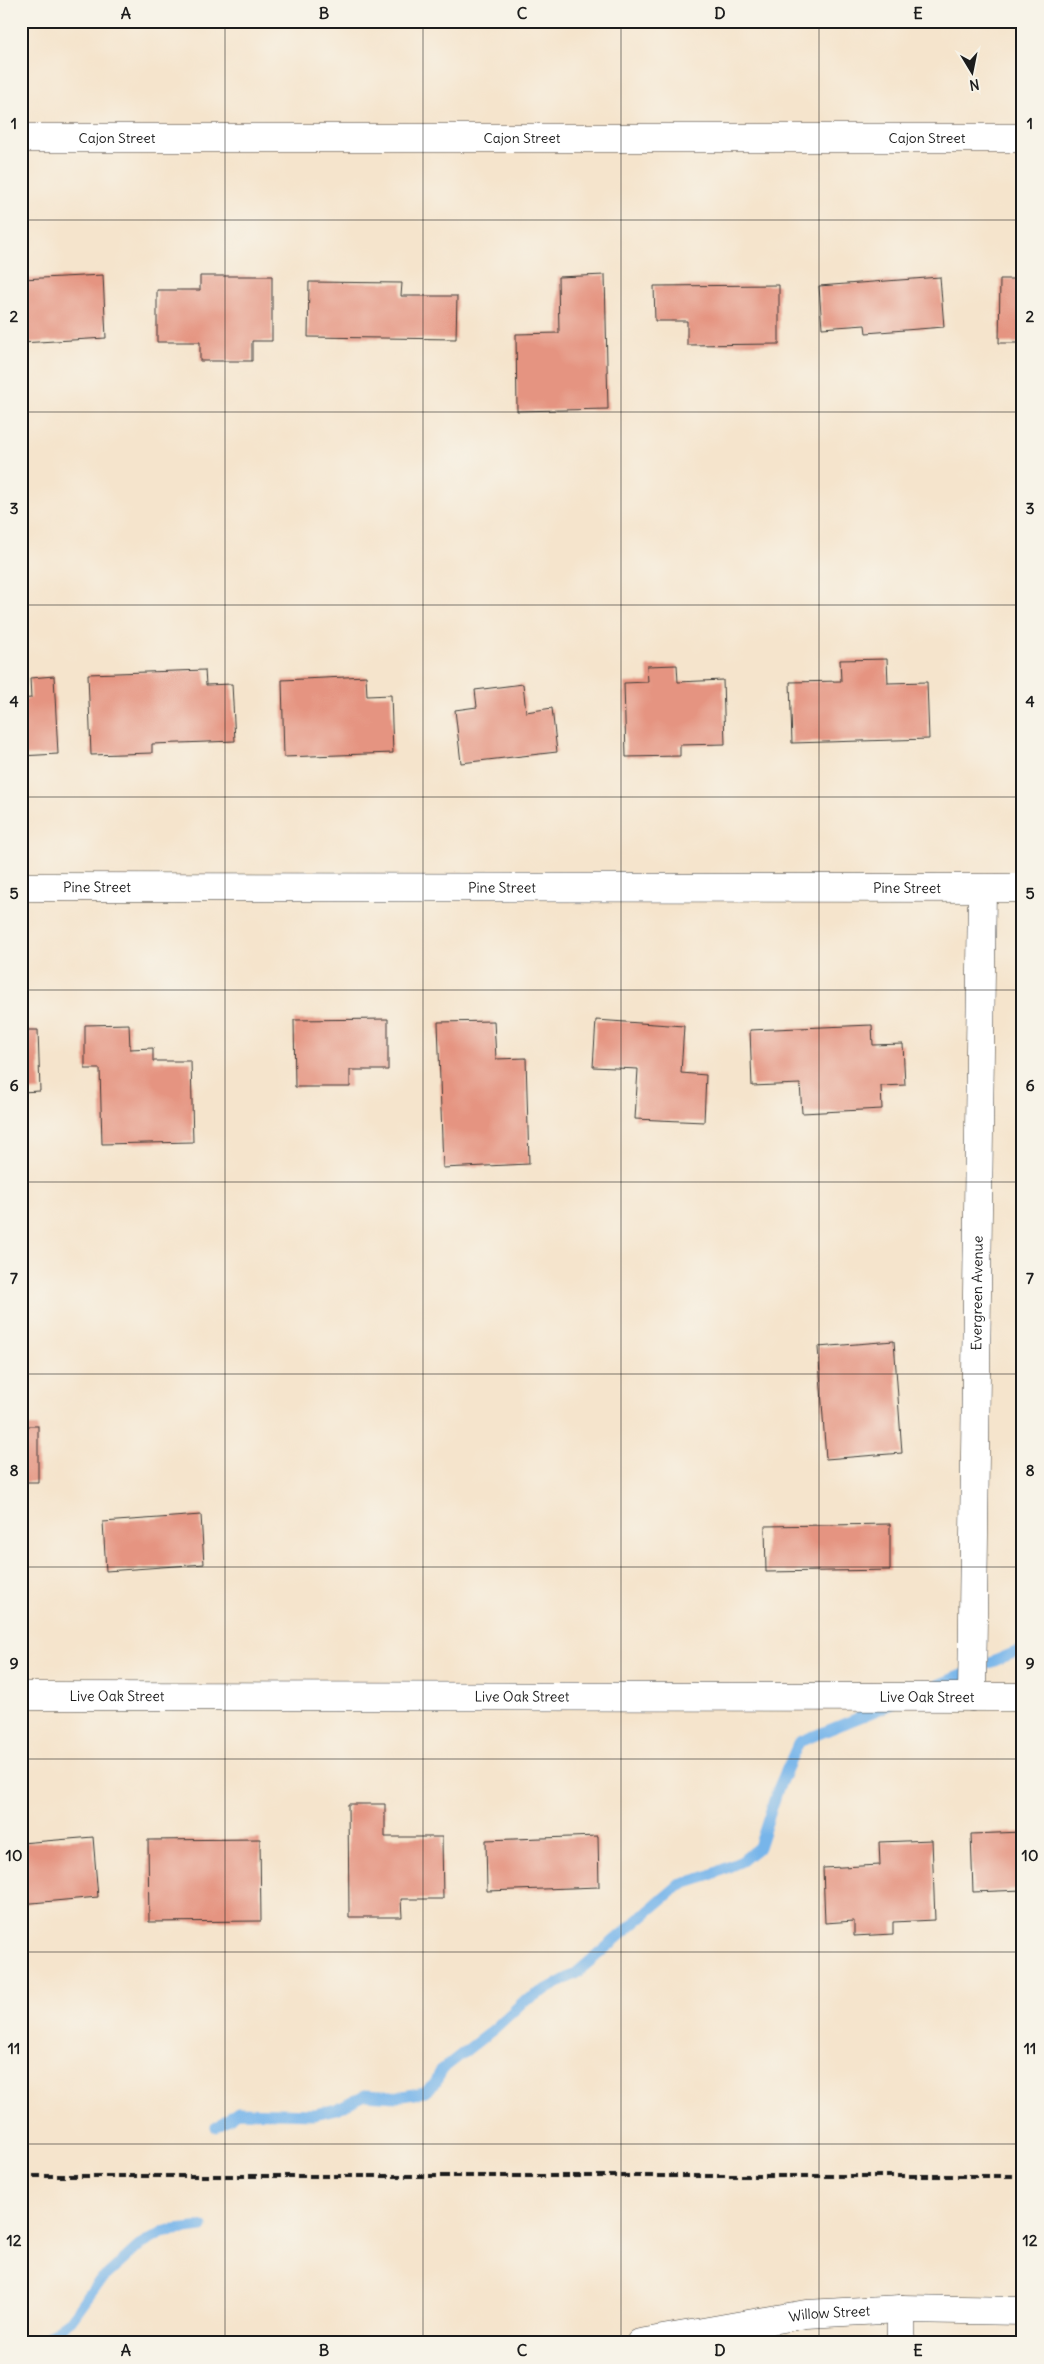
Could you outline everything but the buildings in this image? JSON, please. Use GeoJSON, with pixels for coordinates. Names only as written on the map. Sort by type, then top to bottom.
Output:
{"type":"FeatureCollection","features":[{"type":"Feature","properties":{"kind":"street","name":"Cajon Street"},"geometry":{"type":"LineString","coordinates":[[21,138],[1023,138]]}},
{"type":"Feature","properties":{"kind":"street","name":"Pine Street"},"geometry":{"type":"LineString","coordinates":[[21,887],[1023,888]]}},
{"type":"Feature","properties":{"kind":"street","name":"Evergreen Avenue"},"geometry":{"type":"LineString","coordinates":[[972,1697],[982,889]]}},
{"type":"Feature","properties":{"kind":"street","name":"Live Oak Street"},"geometry":{"type":"LineString","coordinates":[[21,1696],[1023,1697]]}},
{"type":"Feature","properties":{"kind":"street","name":"Willow Street"},"geometry":{"type":"LineString","coordinates":[[640,2343],[806,2314],[901,2309],[1023,2311]]}},
{"type":"Feature","properties":{"kind":"street"},"geometry":{"type":"LineString","coordinates":[[901,2309],[901,2343]]}},
{"type":"Feature","properties":{"kind":"waterway"},"geometry":{"type":"LineString","coordinates":[[928,1689],[1023,1649]]}},
{"type":"Feature","properties":{"kind":"waterway"},"geometry":{"type":"LineString","coordinates":[[216,2127],[238,2112],[315,2114],[336,2109],[365,2095],[397,2097],[425,2092],[436,2083],[440,2071],[494,2029],[523,2002],[575,1974],[679,1885],[708,1876],[742,1861],[759,1847],[778,1789],[799,1742],[890,1705]]}},
{"type":"Feature","properties":{"kind":"waterway"},"geometry":{"type":"LineString","coordinates":[[39,2343],[71,2320],[96,2285],[139,2246],[166,2231],[203,2227]]}},
{"type":"Feature","properties":{"kind":"railway"},"geometry":{"type":"LineString","coordinates":[[21,2176],[1023,2176]]}}]}
